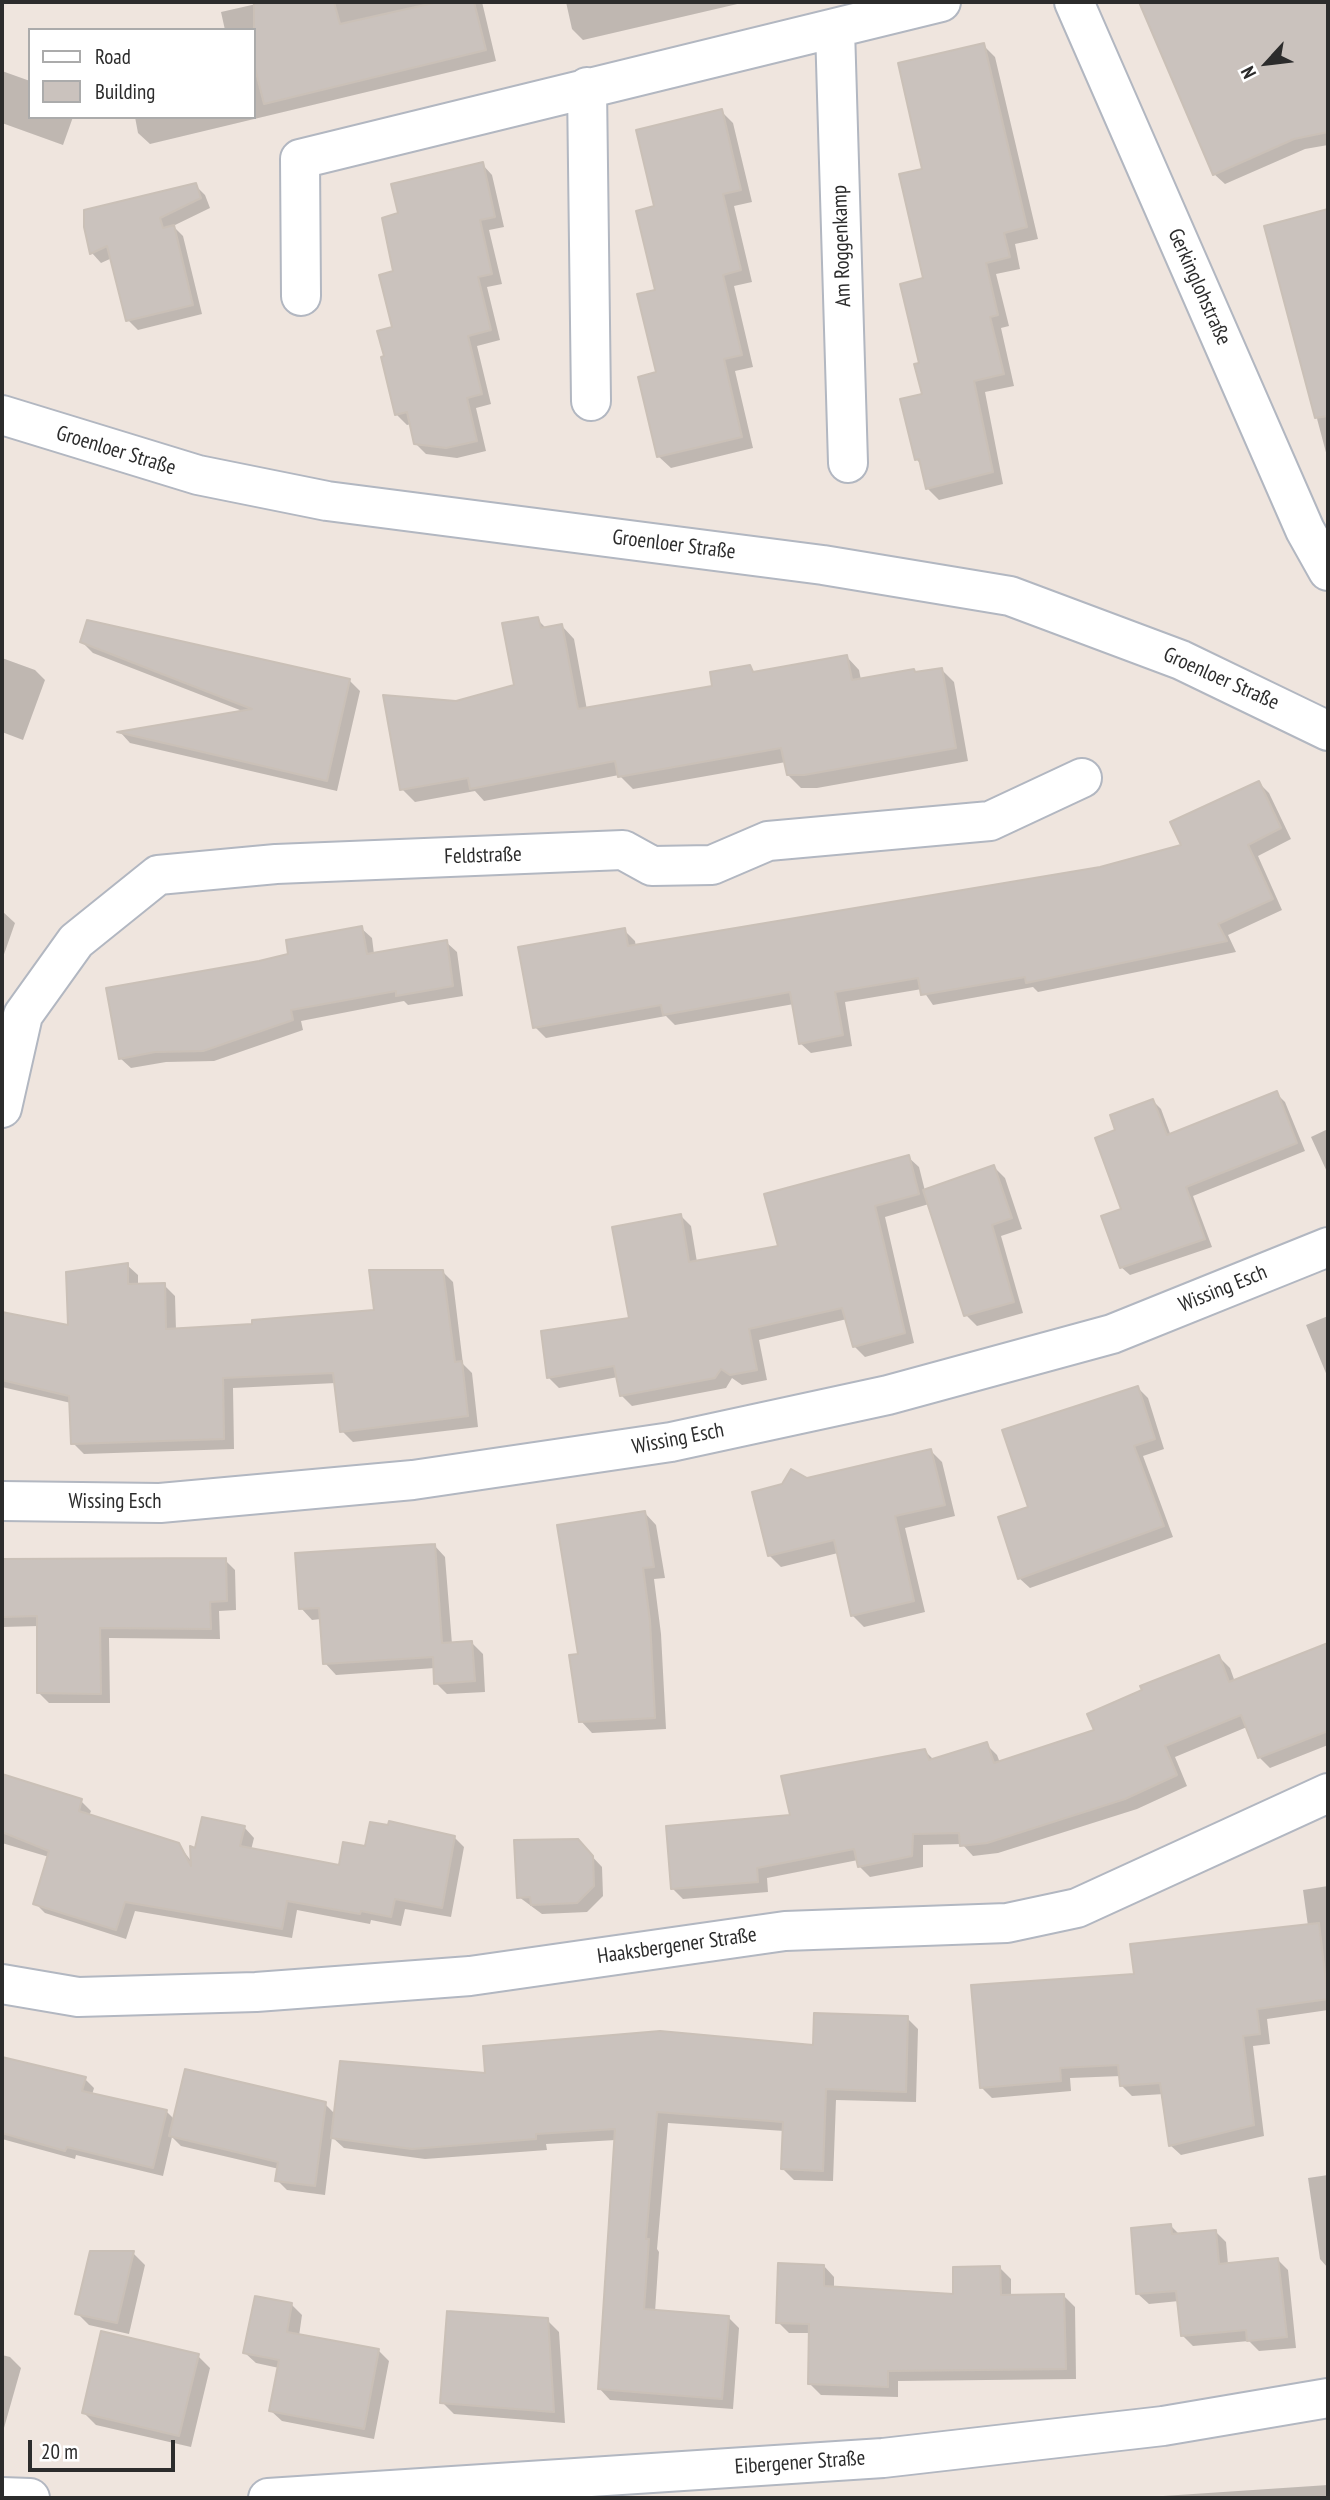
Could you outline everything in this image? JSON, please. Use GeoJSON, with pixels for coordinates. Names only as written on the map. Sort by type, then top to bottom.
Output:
{"type":"FeatureCollection","features":[{"type":"Feature","properties":{"kind":"street"},"geometry":{"type":"LineString","coordinates":[[301,296],[300,159],[941,2]]}},
{"type":"Feature","properties":{"kind":"street","name":"Gerkinglohstraße"},"geometry":{"type":"LineString","coordinates":[[1074,2],[1306,530],[1328,571]]}},
{"type":"Feature","properties":{"kind":"street","name":"Am Roggenkamp"},"geometry":{"type":"LineString","coordinates":[[835,29],[848,463]]}},
{"type":"Feature","properties":{"kind":"street"},"geometry":{"type":"LineString","coordinates":[[587,87],[592,401]]}},
{"type":"Feature","properties":{"kind":"street","name":"Groenloer Straße"},"geometry":{"type":"LineString","coordinates":[[2,415],[198,475],[327,500],[823,565],[1010,596],[1181,660],[1328,731]]}},
{"type":"Feature","properties":{"kind":"street","name":"Feldstraße"},"geometry":{"type":"LineString","coordinates":[[2,1108],[23,1014],[76,940],[158,874],[276,864],[623,850],[652,866],[712,865],[768,841],[990,821],[1082,778]]}},
{"type":"Feature","properties":{"kind":"street","name":"Wissing Esch"},"geometry":{"type":"LineString","coordinates":[[2,1501],[173,1502],[413,1480],[671,1442],[888,1395],[1112,1334],[1328,1247]]}},
{"type":"Feature","properties":{"kind":"street","name":"Haaksbergener Straße"},"geometry":{"type":"LineString","coordinates":[[2,1984],[78,1997],[256,1992],[470,1976],[785,1931],[1007,1923],[1077,1908],[1328,1793]]}},
{"type":"Feature","properties":{"kind":"street","name":"Eibergener Straße"},"geometry":{"type":"LineString","coordinates":[[268,2498],[883,2458],[1163,2426],[1328,2398]]}},
{"type":"Feature","properties":{"kind":"street"},"geometry":{"type":"LineString","coordinates":[[2,2497],[30,2498]]}},
{"type":"Feature","properties":{"kind":"building"},"geometry":{"type":"Polygon","coordinates":[[[254,2],[334,2],[340,24],[438,2],[474,2],[486,50],[264,104],[256,72],[254,2]]]}},
{"type":"Feature","properties":{"kind":"building"},"geometry":{"type":"Polygon","coordinates":[[[1139,2],[1328,2],[1328,132],[1294,139],[1213,175],[1139,2]]]}},
{"type":"Feature","properties":{"kind":"building"},"geometry":{"type":"Polygon","coordinates":[[[984,43],[1027,227],[1004,233],[1010,257],[986,263],[998,315],[990,317],[1004,374],[974,381],[993,472],[926,489],[919,459],[915,460],[900,399],[922,394],[914,364],[919,363],[900,284],[923,278],[899,174],[922,169],[898,63],[984,43]]]}},
{"type":"Feature","properties":{"kind":"building"},"geometry":{"type":"Polygon","coordinates":[[[722,109],[741,190],[723,194],[741,270],[723,275],[742,355],[724,359],[742,437],[657,457],[638,377],[656,372],[637,294],[655,290],[636,211],[654,206],[636,130],[722,109]]]}},
{"type":"Feature","properties":{"kind":"building"},"geometry":{"type":"Polygon","coordinates":[[[483,162],[495,217],[480,220],[492,274],[478,277],[491,330],[468,336],[482,394],[467,398],[477,441],[446,448],[414,444],[407,412],[395,415],[377,331],[392,327],[379,275],[393,271],[382,218],[398,213],[391,184],[483,162]]]}},
{"type":"Feature","properties":{"kind":"building"},"geometry":{"type":"Polygon","coordinates":[[[196,183],[201,198],[160,218],[163,228],[174,225],[193,305],[126,321],[107,246],[90,254],[84,227],[84,210],[196,183]]]}},
{"type":"Feature","properties":{"kind":"building"},"geometry":{"type":"Polygon","coordinates":[[[1328,209],[1328,416],[1315,418],[1264,226],[1328,209]]]}},
{"type":"Feature","properties":{"kind":"building"},"geometry":{"type":"Polygon","coordinates":[[[538,617],[541,628],[562,624],[578,709],[712,686],[710,672],[750,665],[753,672],[847,655],[852,680],[914,669],[915,672],[942,668],[956,748],[804,775],[787,775],[781,748],[618,777],[615,761],[470,789],[468,778],[400,790],[383,695],[456,701],[514,685],[502,623],[538,617]]]}},
{"type":"Feature","properties":{"kind":"building"},"geometry":{"type":"Polygon","coordinates":[[[87,620],[350,679],[327,781],[117,732],[252,709],[80,642],[87,620]]]}},
{"type":"Feature","properties":{"kind":"building"},"geometry":{"type":"Polygon","coordinates":[[[1259,781],[1281,828],[1248,845],[1273,899],[1218,924],[1227,941],[1026,983],[1025,977],[921,995],[918,978],[835,992],[843,1035],[799,1044],[790,992],[663,1015],[661,1005],[533,1028],[518,947],[625,928],[628,946],[1100,867],[1181,845],[1170,822],[1259,781]]]}},
{"type":"Feature","properties":{"kind":"building"},"geometry":{"type":"Polygon","coordinates":[[[362,926],[367,954],[447,940],[453,986],[396,996],[396,991],[291,1010],[293,1020],[203,1051],[155,1052],[119,1059],[106,988],[288,954],[286,940],[362,926]]]}},
{"type":"Feature","properties":{"kind":"building"},"geometry":{"type":"Polygon","coordinates":[[[1277,1091],[1297,1143],[1186,1187],[1205,1239],[1120,1268],[1101,1216],[1121,1209],[1095,1138],[1115,1130],[1110,1115],[1153,1099],[1167,1135],[1277,1091]]]}},
{"type":"Feature","properties":{"kind":"building"},"geometry":{"type":"Polygon","coordinates":[[[909,1155],[919,1194],[875,1206],[905,1333],[853,1347],[842,1308],[749,1329],[757,1370],[730,1375],[721,1369],[715,1378],[620,1396],[614,1366],[547,1378],[541,1331],[629,1318],[612,1227],[681,1214],[689,1262],[778,1246],[764,1194],[909,1155]]]}},
{"type":"Feature","properties":{"kind":"building"},"geometry":{"type":"Polygon","coordinates":[[[994,1165],[1012,1218],[992,1225],[1014,1302],[964,1316],[923,1190],[994,1165]]]}},
{"type":"Feature","properties":{"kind":"building"},"geometry":{"type":"Polygon","coordinates":[[[128,1263],[128,1284],[165,1283],[166,1329],[252,1324],[252,1320],[374,1310],[369,1270],[443,1270],[455,1362],[462,1361],[468,1416],[340,1432],[333,1373],[223,1378],[224,1439],[71,1444],[69,1396],[2,1380],[2,1312],[68,1325],[66,1272],[128,1263]]]}},
{"type":"Feature","properties":{"kind":"building"},"geometry":{"type":"Polygon","coordinates":[[[1138,1386],[1155,1439],[1134,1446],[1164,1526],[1018,1579],[998,1517],[1028,1507],[1002,1430],[1138,1386]]]}},
{"type":"Feature","properties":{"kind":"building"},"geometry":{"type":"Polygon","coordinates":[[[931,1449],[945,1505],[895,1516],[914,1601],[851,1616],[834,1540],[768,1556],[752,1492],[782,1484],[791,1469],[807,1478],[931,1449]]]}},
{"type":"Feature","properties":{"kind":"building"},"geometry":{"type":"Polygon","coordinates":[[[645,1511],[654,1567],[643,1568],[650,1621],[655,1718],[579,1722],[569,1655],[578,1654],[557,1525],[645,1511]]]}},
{"type":"Feature","properties":{"kind":"building"},"geometry":{"type":"Polygon","coordinates":[[[435,1544],[442,1643],[472,1641],[475,1681],[434,1684],[433,1657],[323,1664],[319,1608],[299,1609],[295,1553],[435,1544]]]}},
{"type":"Feature","properties":{"kind":"building"},"geometry":{"type":"Polygon","coordinates":[[[226,1558],[227,1601],[210,1602],[211,1629],[100,1628],[101,1694],[37,1693],[37,1616],[2,1617],[2,1559],[226,1558]]]}},
{"type":"Feature","properties":{"kind":"building"},"geometry":{"type":"Polygon","coordinates":[[[1328,1643],[1328,1731],[1258,1758],[1241,1715],[1165,1746],[1177,1775],[1125,1799],[987,1843],[960,1846],[959,1833],[913,1834],[912,1856],[858,1867],[854,1849],[757,1868],[758,1882],[671,1889],[666,1826],[790,1815],[781,1776],[925,1749],[929,1760],[987,1742],[994,1763],[1094,1730],[1087,1714],[1142,1690],[1140,1686],[1219,1655],[1229,1682],[1328,1643]]]}},
{"type":"Feature","properties":{"kind":"building"},"geometry":{"type":"Polygon","coordinates":[[[2,1774],[82,1799],[79,1811],[179,1843],[191,1866],[190,1846],[195,1848],[202,1817],[245,1826],[240,1846],[339,1865],[343,1842],[365,1846],[370,1822],[388,1825],[389,1821],[455,1836],[442,1908],[395,1899],[391,1917],[287,1901],[282,1929],[125,1902],[116,1930],[33,1904],[49,1851],[2,1832],[2,1774]]]}},
{"type":"Feature","properties":{"kind":"building"},"geometry":{"type":"Polygon","coordinates":[[[578,1839],[593,1856],[594,1886],[577,1903],[531,1905],[530,1897],[517,1898],[514,1840],[578,1839]]]}},
{"type":"Feature","properties":{"kind":"building"},"geometry":{"type":"Polygon","coordinates":[[[1319,1923],[1328,1999],[1257,2009],[1260,2034],[1243,2036],[1254,2125],[1169,2146],[1160,2083],[1120,2086],[1118,2065],[1060,2068],[1061,2081],[980,2088],[971,1985],[1134,1974],[1130,1944],[1319,1923]]]}},
{"type":"Feature","properties":{"kind":"building"},"geometry":{"type":"Polygon","coordinates":[[[814,2013],[908,2016],[906,2092],[826,2089],[823,2171],[781,2169],[783,2122],[657,2112],[646,2239],[649,2239],[644,2309],[729,2316],[722,2399],[598,2389],[615,2129],[536,2134],[536,2139],[412,2149],[331,2138],[340,2061],[485,2073],[483,2046],[660,2031],[813,2045],[814,2013]]]}},
{"type":"Feature","properties":{"kind":"building"},"geometry":{"type":"Polygon","coordinates":[[[2,2057],[86,2077],[82,2091],[167,2110],[153,2168],[67,2147],[65,2151],[2,2133],[2,2057]]]}},
{"type":"Feature","properties":{"kind":"building"},"geometry":{"type":"Polygon","coordinates":[[[185,2069],[326,2102],[315,2186],[275,2181],[278,2162],[169,2136],[185,2069]]]}},
{"type":"Feature","properties":{"kind":"building"},"geometry":{"type":"Polygon","coordinates":[[[1171,2224],[1172,2234],[1216,2230],[1219,2264],[1278,2258],[1287,2337],[1247,2341],[1246,2330],[1181,2336],[1176,2291],[1136,2294],[1131,2228],[1171,2224]]]}},
{"type":"Feature","properties":{"kind":"building"},"geometry":{"type":"Polygon","coordinates":[[[90,2251],[134,2251],[117,2323],[75,2314],[90,2251]]]}},
{"type":"Feature","properties":{"kind":"building"},"geometry":{"type":"Polygon","coordinates":[[[778,2263],[824,2265],[824,2286],[953,2294],[953,2267],[1000,2266],[1001,2295],[1064,2294],[1066,2369],[888,2371],[888,2387],[808,2384],[809,2324],[776,2323],[778,2263]]]}},
{"type":"Feature","properties":{"kind":"building"},"geometry":{"type":"Polygon","coordinates":[[[255,2296],[292,2303],[287,2332],[379,2349],[364,2429],[269,2411],[279,2360],[243,2353],[255,2296]]]}},
{"type":"Feature","properties":{"kind":"building"},"geometry":{"type":"Polygon","coordinates":[[[447,2311],[548,2318],[554,2412],[440,2403],[447,2311]]]}},
{"type":"Feature","properties":{"kind":"building"},"geometry":{"type":"Polygon","coordinates":[[[101,2331],[199,2354],[179,2436],[82,2413],[101,2331]]]}}]}
